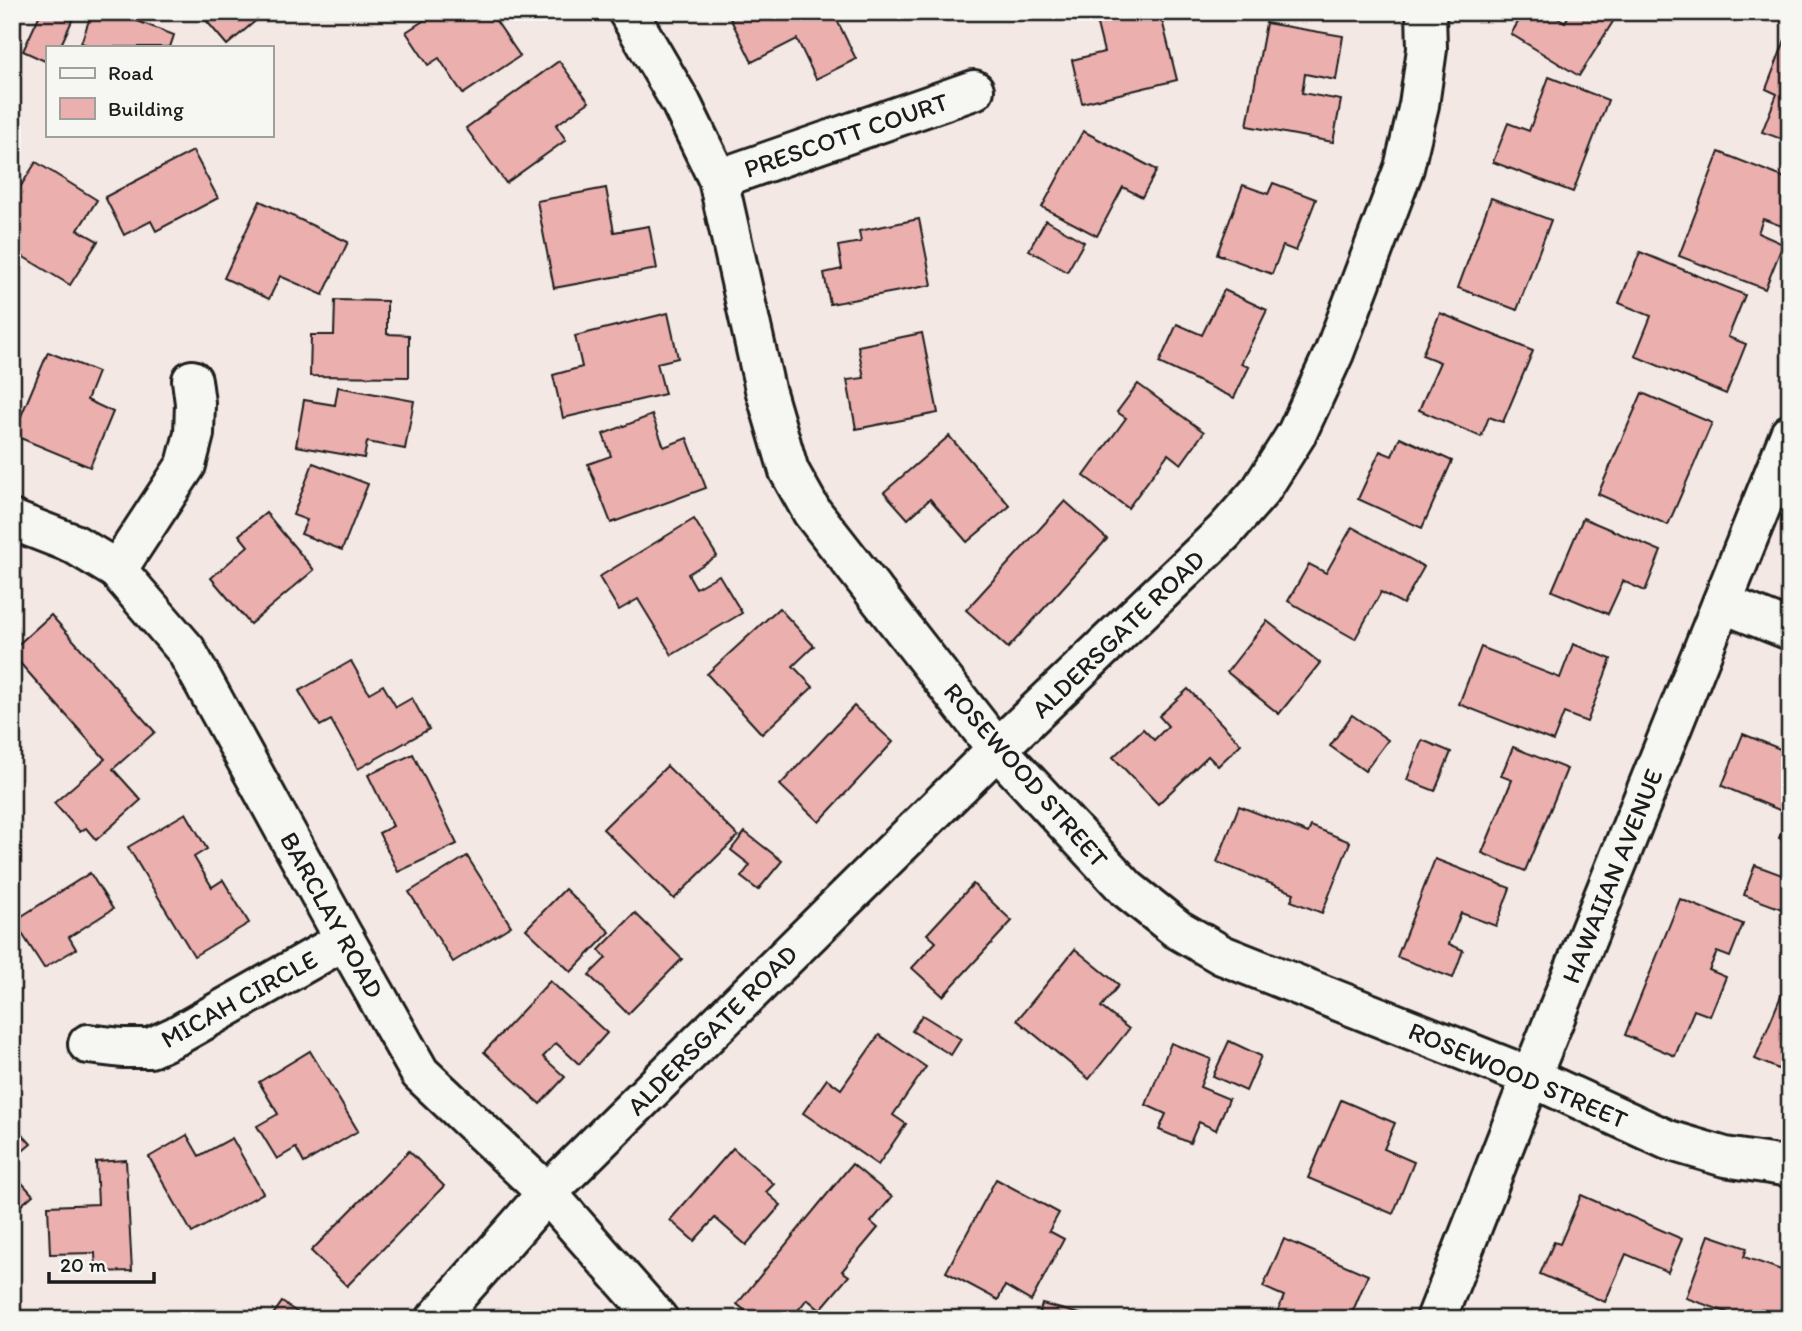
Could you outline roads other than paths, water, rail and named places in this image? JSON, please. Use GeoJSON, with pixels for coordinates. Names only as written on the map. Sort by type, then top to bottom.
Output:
{"type":"FeatureCollection","features":[{"type":"Feature","properties":{"kind":"street","name":"ROSEWOOD STREET"},"geometry":{"type":"LineString","coordinates":[[628,12],[681,103],[718,179],[765,389],[789,471],[812,512],[997,749],[1127,889],[1177,929],[1222,955],[1531,1077],[1668,1140],[1725,1157],[1790,1167]]}},
{"type":"Feature","properties":{"kind":"street","name":"ALDERSGATE ROAD"},"geometry":{"type":"LineString","coordinates":[[436,1319],[547,1193],[997,749],[1224,532],[1261,490],[1297,433],[1334,353],[1404,169],[1419,105],[1427,49],[1426,12]]}},
{"type":"Feature","properties":{"kind":"street","name":"PRESCOTT COURT"},"geometry":{"type":"LineString","coordinates":[[718,179],[974,90]]}},
{"type":"Feature","properties":{"kind":"street"},"geometry":{"type":"LineString","coordinates":[[117,570],[186,465],[194,434],[195,403],[192,380]]}},
{"type":"Feature","properties":{"kind":"street","name":"HAWAIIAN AVENUE"},"geometry":{"type":"LineString","coordinates":[[1436,1319],[1790,434]]}},
{"type":"Feature","properties":{"kind":"street","name":"BARCLAY ROAD"},"geometry":{"type":"LineString","coordinates":[[12,520],[74,544],[117,570],[186,650],[420,1073],[547,1193],[659,1319]]}},
{"type":"Feature","properties":{"kind":"street"},"geometry":{"type":"LineString","coordinates":[[1722,603],[1790,630]]}},
{"type":"Feature","properties":{"kind":"street","name":"MICAH CIRCLE"},"geometry":{"type":"LineString","coordinates":[[88,1044],[150,1048],[345,940]]}}]}
